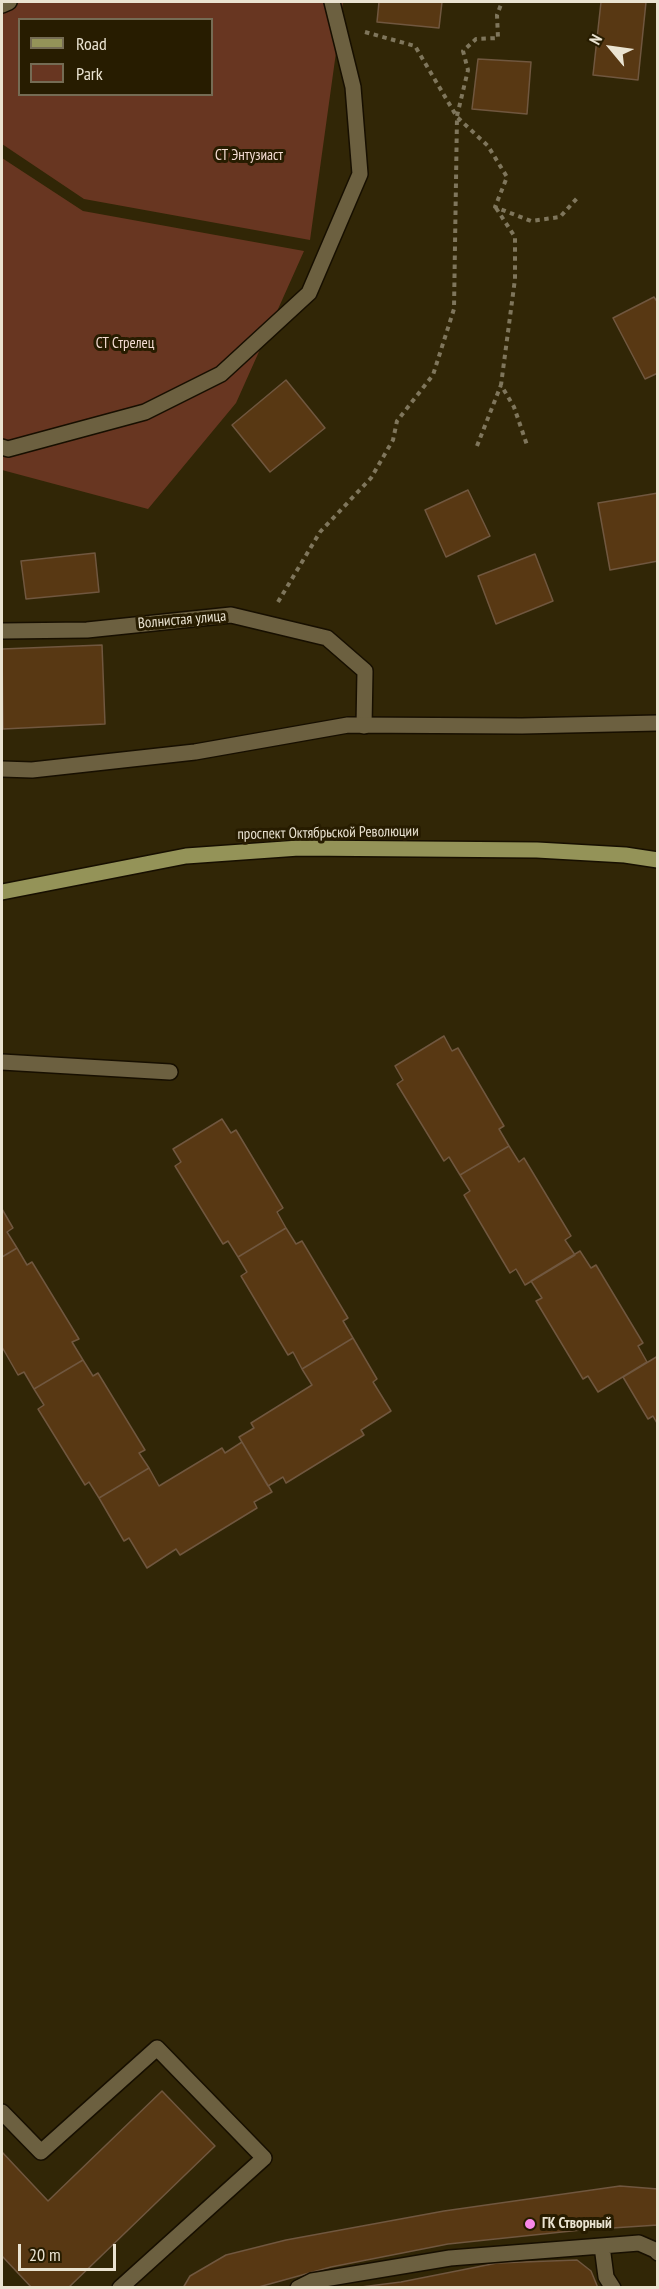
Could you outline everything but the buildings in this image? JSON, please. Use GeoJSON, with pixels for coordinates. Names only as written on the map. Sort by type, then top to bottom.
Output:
{"type":"FeatureCollection","features":[{"type":"Feature","properties":{"kind":"main road","name":"проспект Октябрьской Революции"},"geometry":{"type":"LineString","coordinates":[[2,892],[186,856],[299,848],[537,850],[625,855],[657,860]]}},
{"type":"Feature","properties":{"kind":"street"},"geometry":{"type":"LineString","coordinates":[[2,5],[9,2]]}},
{"type":"Feature","properties":{"kind":"street"},"geometry":{"type":"LineString","coordinates":[[2,447],[8,449],[145,412],[221,374],[309,293],[360,174],[353,87],[332,2]]}},
{"type":"Feature","properties":{"kind":"street","name":"Волнистая улица"},"geometry":{"type":"LineString","coordinates":[[2,631],[87,630],[231,615],[327,638],[365,671],[364,726]]}},
{"type":"Feature","properties":{"kind":"street"},"geometry":{"type":"LineString","coordinates":[[2,770],[32,770],[195,752],[348,725],[522,726],[657,723]]}},
{"type":"Feature","properties":{"kind":"street"},"geometry":{"type":"LineString","coordinates":[[2,1062],[170,1072]]}},
{"type":"Feature","properties":{"kind":"street"},"geometry":{"type":"LineString","coordinates":[[2,2112],[41,2152],[157,2048],[264,2158],[120,2288]]}},
{"type":"Feature","properties":{"kind":"street"},"geometry":{"type":"LineString","coordinates":[[298,2288],[312,2281],[450,2258],[639,2243],[657,2253]]}},
{"type":"Feature","properties":{"kind":"street"},"geometry":{"type":"LineString","coordinates":[[602,2246],[606,2277],[613,2288]]}},
{"type":"Feature","properties":{"kind":"path"},"geometry":{"type":"LineString","coordinates":[[265,623],[320,532],[371,478],[393,440],[397,421],[433,375],[454,309],[457,117],[468,70],[463,51],[476,39],[498,38],[497,15],[502,2]]}},
{"type":"Feature","properties":{"kind":"path"},"geometry":{"type":"LineString","coordinates":[[362,31],[415,46],[457,117],[488,146],[507,177],[495,207]]}},
{"type":"Feature","properties":{"kind":"path"},"geometry":{"type":"LineString","coordinates":[[495,207],[531,220],[560,217],[579,196]]}},
{"type":"Feature","properties":{"kind":"path"},"geometry":{"type":"LineString","coordinates":[[477,446],[501,385],[515,279],[515,237],[495,207]]}},
{"type":"Feature","properties":{"kind":"path"},"geometry":{"type":"LineString","coordinates":[[501,385],[514,407],[527,445]]}},
{"type":"Feature","properties":{"kind":"green space","name":"СТ Энтузиаст"},"geometry":{"type":"Polygon","coordinates":[[[2,2],[343,2],[310,240],[84,199],[2,144],[2,2]]]}},
{"type":"Feature","properties":{"kind":"green space","name":"СТ Стрелец"},"geometry":{"type":"Polygon","coordinates":[[[2,158],[83,211],[304,251],[236,403],[148,509],[2,470],[2,158]]]}},
{"type":"Feature","properties":{"kind":"place","name":"ГК Створный"},"geometry":{"type":"Point","coordinates":[530,2224]}}]}
